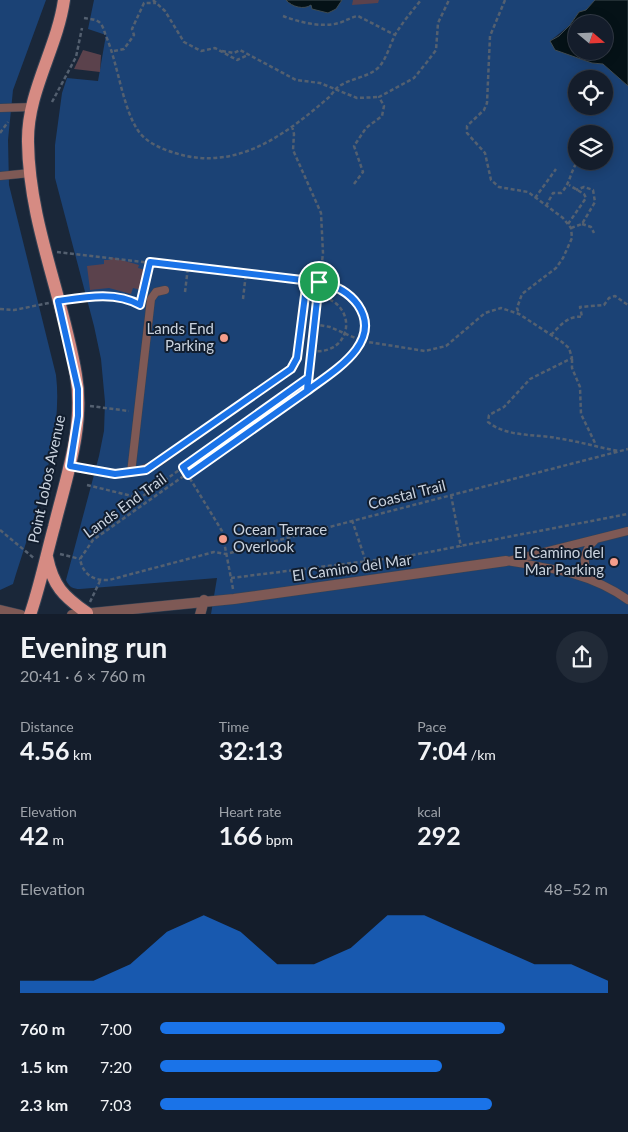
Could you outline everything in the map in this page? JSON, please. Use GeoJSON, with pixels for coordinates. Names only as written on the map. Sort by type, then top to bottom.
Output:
{"type":"FeatureCollection","features":[{"type":"Feature","properties":{"kind":"main road","name":"Point Lobos Avenue"},"geometry":{"type":"LineString","coordinates":[[30,614],[70,466],[76,431],[78,403],[76,376],[36,211],[30,173],[28,139],[32,107],[39,81],[58,29],[64,0]]}},
{"type":"Feature","properties":{"kind":"main road"},"geometry":{"type":"LineString","coordinates":[[46,557],[51,577],[66,598],[85,614]]}},
{"type":"Feature","properties":{"kind":"street","name":"El Camino del Mar"},"geometry":{"type":"LineString","coordinates":[[72,614],[204,600],[234,599],[506,562]]}},
{"type":"Feature","properties":{"kind":"street"},"geometry":{"type":"LineString","coordinates":[[200,614],[204,600]]}},
{"type":"Feature","properties":{"kind":"street"},"geometry":{"type":"LineString","coordinates":[[0,610],[21,614]]}},
{"type":"Feature","properties":{"kind":"lane"},"geometry":{"type":"LineString","coordinates":[[0,108],[32,107]]}},
{"type":"Feature","properties":{"kind":"lane"},"geometry":{"type":"LineString","coordinates":[[0,176],[30,173]]}},
{"type":"Feature","properties":{"kind":"lane"},"geometry":{"type":"LineString","coordinates":[[131,473],[151,299],[156,292],[164,290]]}},
{"type":"Feature","properties":{"kind":"lane"},"geometry":{"type":"LineString","coordinates":[[70,466],[106,474],[131,473],[146,470],[158,462],[291,369],[297,358],[303,306]]}},
{"type":"Feature","properties":{"kind":"lane"},"geometry":{"type":"LineString","coordinates":[[506,562],[628,531]]}},
{"type":"Feature","properties":{"kind":"lane"},"geometry":{"type":"LineString","coordinates":[[595,580],[588,572],[584,561],[587,550],[597,539]]}},
{"type":"Feature","properties":{"kind":"lane","name":"El Camino del Mar"},"geometry":{"type":"LineString","coordinates":[[506,562],[560,570],[595,580],[628,600]]}},
{"type":"Feature","properties":{"kind":"path"},"geometry":{"type":"LineString","coordinates":[[84,18],[99,22],[113,52],[129,111],[137,130],[150,142],[182,156],[224,158],[245,154],[292,126],[326,100],[336,88],[369,74],[379,67],[395,35],[421,0]]}},
{"type":"Feature","properties":{"kind":"path"},"geometry":{"type":"LineString","coordinates":[[222,51],[234,53],[240,50],[296,80],[320,83],[357,98],[380,97],[414,78],[428,62],[436,50],[438,23],[449,0]]}},
{"type":"Feature","properties":{"kind":"path"},"geometry":{"type":"LineString","coordinates":[[505,0],[490,36],[487,103],[484,110],[467,126],[467,133],[485,153],[491,180],[499,187],[521,190],[535,198],[568,224],[571,228],[572,238],[556,268],[522,294],[517,308],[519,314]]}},
{"type":"Feature","properties":{"kind":"path"},"geometry":{"type":"LineString","coordinates":[[113,52],[124,49],[134,35],[132,29],[144,3],[155,2],[165,11],[184,42],[201,51],[215,48],[237,60],[248,55]]}},
{"type":"Feature","properties":{"kind":"path"},"geometry":{"type":"LineString","coordinates":[[283,16],[303,23],[323,24],[338,23],[358,16],[395,35]]}},
{"type":"Feature","properties":{"kind":"path"},"geometry":{"type":"LineString","coordinates":[[52,102],[76,60],[82,28]]}},
{"type":"Feature","properties":{"kind":"path"},"geometry":{"type":"LineString","coordinates":[[354,184],[362,172],[354,146],[366,128],[382,116],[384,106],[380,97]]}},
{"type":"Feature","properties":{"kind":"path"},"geometry":{"type":"LineString","coordinates":[[0,133],[8,122]]}},
{"type":"Feature","properties":{"kind":"path"},"geometry":{"type":"LineString","coordinates":[[292,126],[294,134],[293,150],[321,213],[322,253],[307,391]]}},
{"type":"Feature","properties":{"kind":"path"},"geometry":{"type":"LineString","coordinates":[[535,198],[556,169]]}},
{"type":"Feature","properties":{"kind":"path"},"geometry":{"type":"LineString","coordinates":[[546,207],[553,193],[560,193],[568,185],[572,170]]}},
{"type":"Feature","properties":{"kind":"path"},"geometry":{"type":"LineString","coordinates":[[568,185],[586,198],[568,224]]}},
{"type":"Feature","properties":{"kind":"path"},"geometry":{"type":"LineString","coordinates":[[576,190],[584,187],[593,190],[595,202],[582,224]]}},
{"type":"Feature","properties":{"kind":"path"},"geometry":{"type":"LineString","coordinates":[[571,228],[582,224],[591,227],[594,233]]}},
{"type":"Feature","properties":{"kind":"path"},"geometry":{"type":"LineString","coordinates":[[45,252],[82,254],[319,282],[339,288],[356,302],[364,316],[362,340]]}},
{"type":"Feature","properties":{"kind":"path"},"geometry":{"type":"LineString","coordinates":[[0,309],[14,310],[87,296],[128,298],[140,305],[150,262]]}},
{"type":"Feature","properties":{"kind":"path"},"geometry":{"type":"LineString","coordinates":[[185,292],[188,267]]}},
{"type":"Feature","properties":{"kind":"path"},"geometry":{"type":"LineString","coordinates":[[243,299],[246,273]]}},
{"type":"Feature","properties":{"kind":"path"},"geometry":{"type":"LineString","coordinates":[[303,306],[307,280]]}},
{"type":"Feature","properties":{"kind":"path"},"geometry":{"type":"LineString","coordinates":[[127,293],[128,298]]}},
{"type":"Feature","properties":{"kind":"path"},"geometry":{"type":"LineString","coordinates":[[311,351],[322,352],[332,348],[345,334],[345,318],[340,307],[330,300],[318,296]]}},
{"type":"Feature","properties":{"kind":"path"},"geometry":{"type":"LineString","coordinates":[[551,335],[567,320],[574,316],[582,317],[580,308],[604,305],[610,298],[615,296],[628,305]]}},
{"type":"Feature","properties":{"kind":"path"},"geometry":{"type":"LineString","coordinates":[[314,324],[330,327],[362,340],[402,349],[433,350],[452,343],[490,310],[501,308],[519,314],[569,348],[572,368],[580,387],[581,414],[597,447]]}},
{"type":"Feature","properties":{"kind":"path","name":"Lands End Trail"},"geometry":{"type":"LineString","coordinates":[[100,581],[86,574],[80,559],[93,540],[307,391],[345,362],[362,340]]}},
{"type":"Feature","properties":{"kind":"path"},"geometry":{"type":"LineString","coordinates":[[572,358],[530,379],[504,407],[491,414],[488,420],[493,425],[525,435],[557,438],[619,451]]}},
{"type":"Feature","properties":{"kind":"path"},"geometry":{"type":"LineString","coordinates":[[140,498],[308,378]]}},
{"type":"Feature","properties":{"kind":"path"},"geometry":{"type":"LineString","coordinates":[[78,403],[138,413]]}},
{"type":"Feature","properties":{"kind":"path"},"geometry":{"type":"LineString","coordinates":[[243,425],[248,432]]}},
{"type":"Feature","properties":{"kind":"path","name":"Coastal Trail"},"geometry":{"type":"LineString","coordinates":[[226,554],[628,449]]}},
{"type":"Feature","properties":{"kind":"path"},"geometry":{"type":"LineString","coordinates":[[183,467],[222,532],[233,589]]}},
{"type":"Feature","properties":{"kind":"path"},"geometry":{"type":"LineString","coordinates":[[86,484],[140,498],[144,505]]}},
{"type":"Feature","properties":{"kind":"path"},"geometry":{"type":"LineString","coordinates":[[451,495],[460,547]]}},
{"type":"Feature","properties":{"kind":"path"},"geometry":{"type":"LineString","coordinates":[[231,578],[366,562],[460,547],[628,514]]}},
{"type":"Feature","properties":{"kind":"path"},"geometry":{"type":"LineString","coordinates":[[352,520],[366,562]]}},
{"type":"Feature","properties":{"kind":"path"},"geometry":{"type":"LineString","coordinates":[[0,530],[8,537],[46,557],[80,559]]}},
{"type":"Feature","properties":{"kind":"path"},"geometry":{"type":"LineString","coordinates":[[85,614],[93,592],[100,581],[214,552],[226,554]]}},
{"type":"Feature","properties":{"kind":"shaded area"},"geometry":{"type":"Polygon","coordinates":[[[0,0],[46,0],[13,90],[8,140],[9,185],[56,375],[57,400],[51,453],[37,507],[13,584],[0,590],[0,0]]]}},
{"type":"Feature","properties":{"kind":"shaded area"},"geometry":{"type":"Polygon","coordinates":[[[94,0],[595,0],[586,10],[579,12],[577,15],[568,15],[568,27],[550,41],[568,50],[568,60],[586,60],[592,63],[603,64],[610,70],[568,70],[568,115],[613,115],[613,73],[628,86],[628,614],[211,614],[217,578],[80,589],[70,586],[66,580],[99,456],[104,431],[105,402],[101,359],[94,326],[55,178],[55,145],[62,93],[67,78],[98,81],[106,35],[88,29],[94,0]]]}},
{"type":"Feature","properties":{"kind":"shaded area"},"geometry":{"type":"Polygon","coordinates":[[[286,0],[342,0],[336,9],[328,13],[312,9],[311,5],[308,7],[295,6],[286,0]]]}},
{"type":"Feature","properties":{"kind":"shaded area"},"geometry":{"type":"Polygon","coordinates":[[[595,0],[628,0],[628,86],[613,73],[613,70],[610,70],[603,64],[583,60],[613,60],[613,15],[577,15],[579,12],[586,10],[595,0]]]}},
{"type":"Feature","properties":{"kind":"shaded area"},"geometry":{"type":"Polygon","coordinates":[[[568,27],[568,55],[555,50],[550,41],[559,36],[568,27]]]}},
{"type":"Feature","properties":{"kind":"building"},"geometry":{"type":"Polygon","coordinates":[[[353,0],[379,0],[378,3],[352,5],[353,0]]]}},
{"type":"Feature","properties":{"kind":"building"},"geometry":{"type":"Polygon","coordinates":[[[83,50],[101,55],[100,72],[74,69],[83,50]]]}},
{"type":"Feature","properties":{"kind":"building"},"geometry":{"type":"Polygon","coordinates":[[[111,257],[139,265],[138,268],[146,270],[141,290],[133,288],[131,294],[109,288],[90,290],[87,266],[104,264],[104,260],[110,260],[111,257]]]}},
{"type":"Feature","properties":{"kind":"place","name":"Lands End Parking"},"geometry":{"type":"Point","coordinates":[224,338]}},
{"type":"Feature","properties":{"kind":"place","name":"Ocean Terrace Overlook"},"geometry":{"type":"Point","coordinates":[223,539]}},
{"type":"Feature","properties":{"kind":"place","name":"El Camino del Mar Parking"},"geometry":{"type":"Point","coordinates":[614,562]}},
{"type":"Feature","properties":{"kind":"route"},"geometry":{"type":"LineString","coordinates":[[319,282],[307,280],[303,306],[297,358],[291,369],[146,470],[106,474],[70,466],[78,416],[78,389],[74,364],[58,301],[87,296],[128,298],[140,305],[150,262],[319,282],[307,391],[188,475],[183,467],[308,378],[307,391],[345,362],[358,348],[364,336],[365,326],[362,312],[344,290],[319,282]]}}]}
